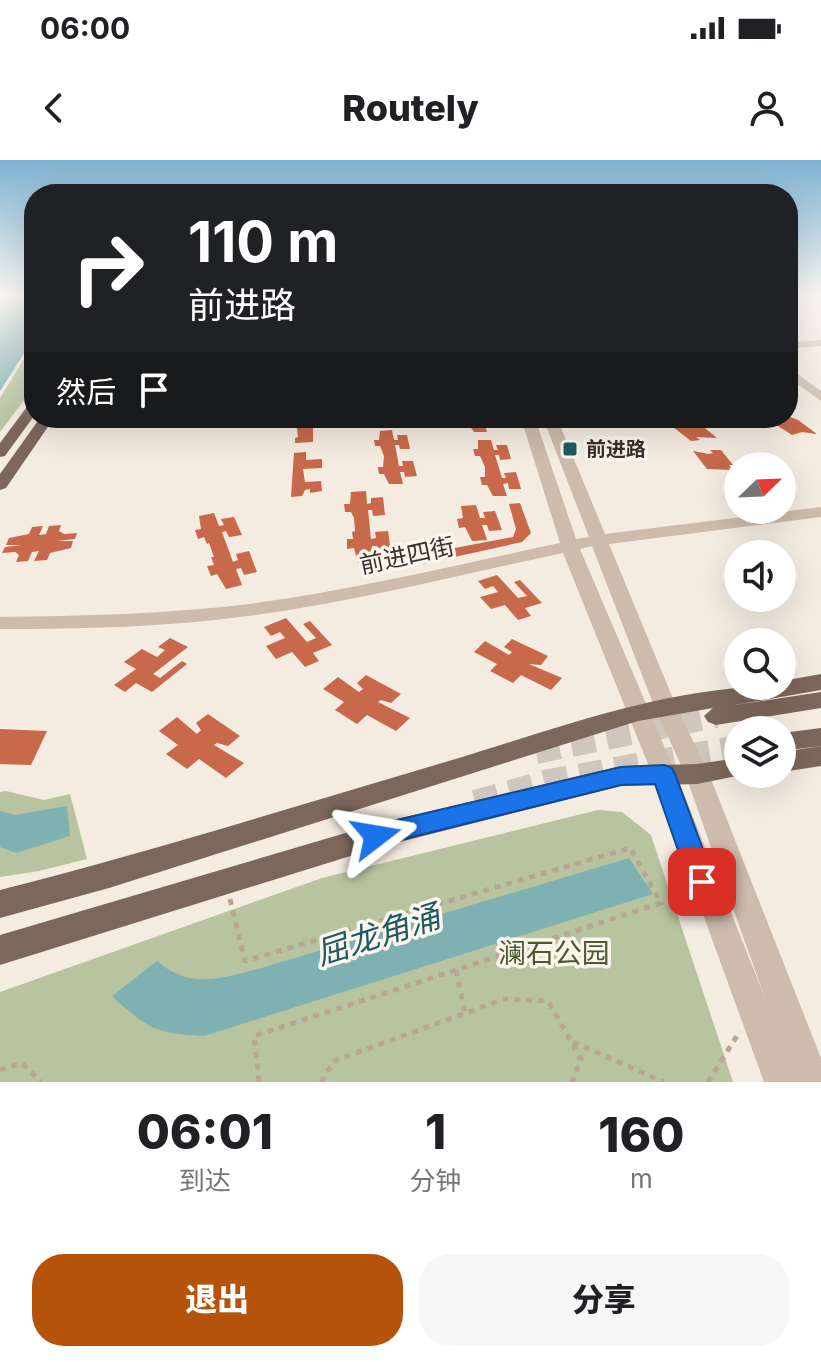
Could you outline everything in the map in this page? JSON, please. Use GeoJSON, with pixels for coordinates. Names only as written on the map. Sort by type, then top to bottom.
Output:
{"type":"FeatureCollection","features":[{"type":"Feature","properties":{"kind":"main road"},"geometry":{"type":"LineString","coordinates":[[0,453],[24,421]]}},
{"type":"Feature","properties":{"kind":"main road"},"geometry":{"type":"LineString","coordinates":[[0,485],[40,428]]}},
{"type":"Feature","properties":{"kind":"main road"},"geometry":{"type":"LineString","coordinates":[[0,904],[124,870],[637,713],[821,682]]}},
{"type":"Feature","properties":{"kind":"main road"},"geometry":{"type":"LineString","coordinates":[[716,716],[821,700]]}},
{"type":"Feature","properties":{"kind":"main road"},"geometry":{"type":"LineString","coordinates":[[796,740],[821,737]]}},
{"type":"Feature","properties":{"kind":"main road"},"geometry":{"type":"LineString","coordinates":[[796,760],[821,756]]}},
{"type":"Feature","properties":{"kind":"main road"},"geometry":{"type":"LineString","coordinates":[[0,950],[376,836],[621,776],[724,770]]}},
{"type":"Feature","properties":{"kind":"street"},"geometry":{"type":"LineString","coordinates":[[798,345],[821,343]]}},
{"type":"Feature","properties":{"kind":"street"},"geometry":{"type":"LineString","coordinates":[[798,379],[821,397]]}},
{"type":"Feature","properties":{"kind":"street"},"geometry":{"type":"LineString","coordinates":[[531,428],[570,547],[664,774],[781,1082]]}},
{"type":"Feature","properties":{"kind":"street"},"geometry":{"type":"LineString","coordinates":[[554,428],[665,706],[697,774],[813,1082]]}},
{"type":"Feature","properties":{"kind":"street","name":"前进四街"},"geometry":{"type":"LineString","coordinates":[[0,623],[113,622],[248,610],[347,594],[598,540],[821,512]]}},
{"type":"Feature","properties":{"kind":"path"},"geometry":{"type":"LineString","coordinates":[[230,899],[245,961],[630,848],[661,903],[254,1036],[259,1082]]}},
{"type":"Feature","properties":{"kind":"path"},"geometry":{"type":"LineString","coordinates":[[456,970],[465,1013]]}},
{"type":"Feature","properties":{"kind":"path"},"geometry":{"type":"LineString","coordinates":[[321,1082],[334,1061],[504,999],[548,1001],[581,1059],[572,1082]]}},
{"type":"Feature","properties":{"kind":"path"},"geometry":{"type":"LineString","coordinates":[[708,1082],[753,1011]]}},
{"type":"Feature","properties":{"kind":"path"},"geometry":{"type":"LineString","coordinates":[[571,1041],[664,1082]]}},
{"type":"Feature","properties":{"kind":"path"},"geometry":{"type":"LineString","coordinates":[[0,1070],[22,1063],[41,1082]]}},
{"type":"Feature","properties":{"kind":"green space"},"geometry":{"type":"Polygon","coordinates":[[[24,359],[24,400],[0,432],[0,398],[24,359]]]}},
{"type":"Feature","properties":{"kind":"green space"},"geometry":{"type":"Polygon","coordinates":[[[0,792],[44,800],[70,794],[87,859],[0,877],[0,792]]]}},
{"type":"Feature","properties":{"kind":"green space","name":"澜石公园"},"geometry":{"type":"Polygon","coordinates":[[[598,810],[622,812],[651,835],[733,1082],[0,1082],[0,992],[322,878],[598,810]]]}},
{"type":"Feature","properties":{"kind":"water"},"geometry":{"type":"Polygon","coordinates":[[[0,337],[24,337],[24,354],[0,391],[0,337]]]}},
{"type":"Feature","properties":{"kind":"water"},"geometry":{"type":"Polygon","coordinates":[[[67,806],[70,836],[16,853],[0,847],[0,811],[15,815],[67,806]]]}},
{"type":"Feature","properties":{"kind":"water","name":"屈龙角涌"},"geometry":{"type":"Polygon","coordinates":[[[629,858],[653,894],[204,1036],[153,1027],[112,996],[157,961],[182,976],[194,979],[231,976],[629,858]]]}},
{"type":"Feature","properties":{"kind":"building"},"geometry":{"type":"Polygon","coordinates":[[[798,420],[817,434],[802,432],[792,435],[781,428],[798,428],[798,420]]]}},
{"type":"Feature","properties":{"kind":"building"},"geometry":{"type":"Polygon","coordinates":[[[297,428],[313,428],[313,442],[295,443],[297,428]]]}},
{"type":"Feature","properties":{"kind":"building"},"geometry":{"type":"Polygon","coordinates":[[[471,428],[486,428],[487,432],[474,432],[471,428]]]}},
{"type":"Feature","properties":{"kind":"building"},"geometry":{"type":"Polygon","coordinates":[[[674,428],[705,428],[717,438],[696,437],[700,440],[691,441],[674,428]]]}},
{"type":"Feature","properties":{"kind":"building"},"geometry":{"type":"Polygon","coordinates":[[[392,430],[394,440],[398,440],[397,435],[407,435],[410,449],[400,449],[399,445],[395,445],[399,466],[403,466],[402,461],[413,461],[417,476],[405,477],[404,472],[400,472],[403,484],[389,484],[384,474],[379,474],[378,467],[383,467],[384,456],[374,440],[379,440],[380,431],[392,430]]]}},
{"type":"Feature","properties":{"kind":"building"},"geometry":{"type":"Polygon","coordinates":[[[478,440],[491,440],[494,450],[498,450],[496,445],[507,445],[511,459],[500,460],[499,455],[495,455],[502,478],[506,478],[504,473],[516,472],[521,489],[509,489],[508,483],[503,484],[507,496],[493,496],[487,485],[482,485],[480,477],[485,477],[485,467],[473,449],[478,449],[478,440]]]}},
{"type":"Feature","properties":{"kind":"building"},"geometry":{"type":"Polygon","coordinates":[[[710,450],[721,450],[724,454],[724,470],[707,469],[693,451],[709,454],[713,453],[710,450]]]}},
{"type":"Feature","properties":{"kind":"building"},"geometry":{"type":"Polygon","coordinates":[[[306,452],[306,460],[322,459],[322,468],[303,469],[305,482],[321,481],[322,491],[310,493],[310,489],[305,490],[302,496],[291,497],[294,453],[306,452]]]}},
{"type":"Feature","properties":{"kind":"building"},"geometry":{"type":"Polygon","coordinates":[[[366,491],[367,504],[371,503],[371,498],[383,497],[385,515],[373,516],[372,510],[368,510],[371,539],[376,538],[375,532],[388,531],[391,552],[378,553],[377,546],[372,546],[374,562],[358,563],[354,548],[347,549],[347,539],[353,539],[352,532],[355,531],[354,518],[351,512],[345,512],[344,504],[350,504],[351,492],[366,491]]]}},
{"type":"Feature","properties":{"kind":"building"},"geometry":{"type":"Polygon","coordinates":[[[520,503],[531,533],[522,542],[423,564],[418,555],[513,537],[516,529],[509,504],[520,503]]]}},
{"type":"Feature","properties":{"kind":"building"},"geometry":{"type":"Polygon","coordinates":[[[476,505],[480,518],[485,518],[483,512],[495,511],[502,530],[489,531],[487,525],[482,525],[487,540],[472,541],[465,527],[459,528],[457,519],[463,518],[461,506],[476,505]]]}},
{"type":"Feature","properties":{"kind":"building"},"geometry":{"type":"Polygon","coordinates":[[[214,513],[219,526],[224,525],[221,519],[234,517],[242,535],[229,537],[226,531],[222,532],[233,562],[238,560],[236,554],[249,551],[257,572],[244,575],[241,568],[236,569],[242,585],[226,589],[217,574],[211,576],[207,566],[214,565],[211,557],[214,557],[209,543],[204,537],[198,539],[195,530],[201,529],[199,516],[214,513]]]}},
{"type":"Feature","properties":{"kind":"building"},"geometry":{"type":"Polygon","coordinates":[[[61,525],[59,531],[64,534],[77,533],[75,539],[57,541],[73,541],[71,548],[50,553],[47,560],[34,561],[39,551],[32,552],[28,561],[16,562],[19,555],[15,552],[2,553],[5,547],[22,545],[6,545],[9,538],[29,534],[32,527],[43,526],[39,535],[46,534],[49,526],[61,525]]]}},
{"type":"Feature","properties":{"kind":"building"},"geometry":{"type":"Polygon","coordinates":[[[497,575],[518,598],[527,596],[514,582],[520,580],[542,603],[525,608],[531,616],[518,620],[505,605],[491,609],[480,597],[498,592],[493,586],[485,589],[478,581],[497,575]]]}},
{"type":"Feature","properties":{"kind":"building"},"geometry":{"type":"Polygon","coordinates":[[[286,618],[307,642],[316,638],[303,624],[310,621],[332,645],[313,653],[319,661],[305,667],[292,652],[276,659],[266,646],[285,638],[280,632],[271,636],[264,627],[286,618]]]}},
{"type":"Feature","properties":{"kind":"building"},"geometry":{"type":"Polygon","coordinates":[[[170,638],[188,647],[153,674],[160,678],[182,661],[187,664],[152,692],[136,683],[125,692],[114,685],[136,669],[124,662],[142,649],[157,657],[165,650],[158,647],[170,638]]]}},
{"type":"Feature","properties":{"kind":"building"},"geometry":{"type":"Polygon","coordinates":[[[512,639],[548,656],[541,665],[529,664],[562,678],[551,690],[521,675],[513,683],[490,671],[497,664],[474,652],[485,641],[509,655],[512,652],[504,647],[512,639]]]}},
{"type":"Feature","properties":{"kind":"building"},"geometry":{"type":"Polygon","coordinates":[[[366,675],[401,694],[391,703],[378,702],[410,718],[396,731],[367,715],[357,724],[335,710],[344,702],[323,689],[338,677],[359,692],[363,689],[357,683],[366,675]]]}},
{"type":"Feature","properties":{"kind":"building"},"geometry":{"type":"Polygon","coordinates":[[[208,714],[240,736],[228,746],[214,745],[244,763],[226,778],[199,759],[187,769],[166,754],[178,745],[159,731],[177,717],[197,734],[201,730],[196,723],[208,714]]]}},
{"type":"Feature","properties":{"kind":"building"},"geometry":{"type":"Polygon","coordinates":[[[0,729],[47,731],[31,765],[0,764],[0,729]]]}},
{"type":"Feature","properties":{"kind":"tunnel"},"geometry":{"type":"LineString","coordinates":[[536,752],[716,716]]}},
{"type":"Feature","properties":{"kind":"tunnel"},"geometry":{"type":"LineString","coordinates":[[475,802],[549,781],[724,750]]}},
{"type":"Feature","properties":{"kind":"place","name":"前进路"},"geometry":{"type":"Point","coordinates":[570,449]}},
{"type":"Feature","properties":{"kind":"route"},"geometry":{"type":"LineString","coordinates":[[376,836],[621,776],[664,774],[702,882]]}}]}
